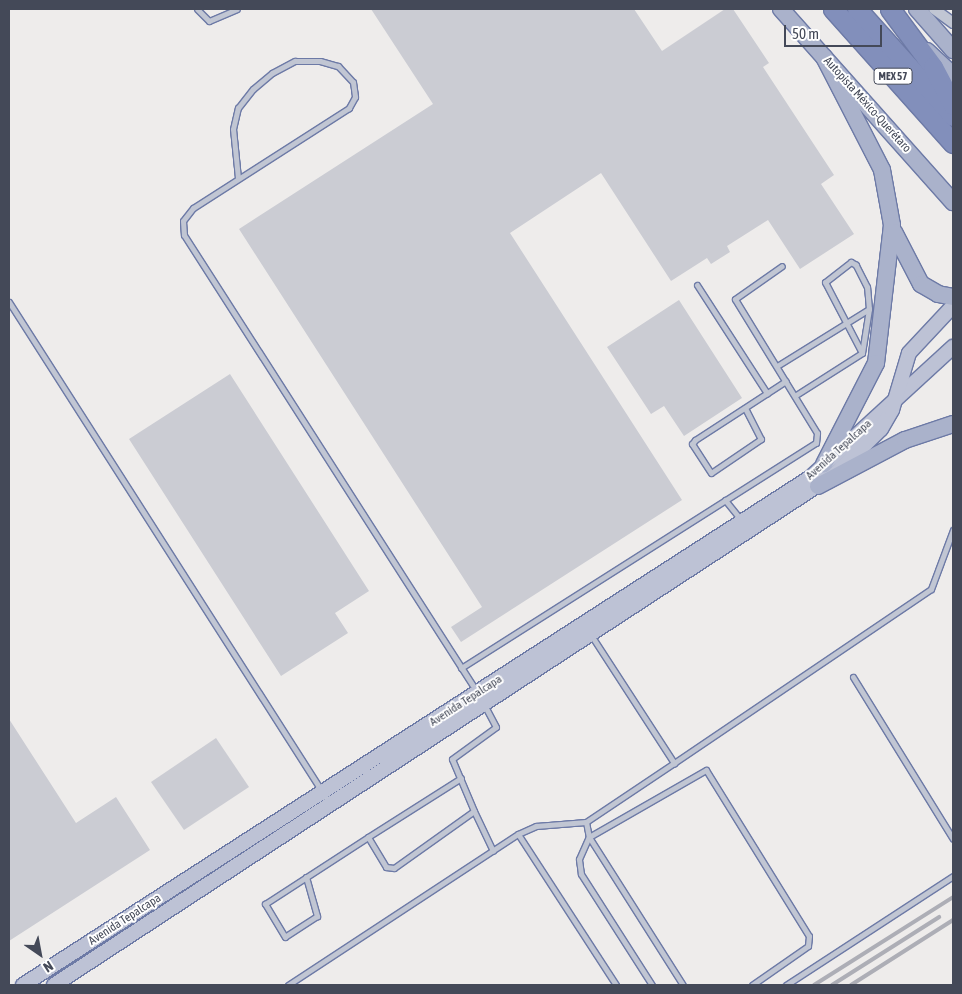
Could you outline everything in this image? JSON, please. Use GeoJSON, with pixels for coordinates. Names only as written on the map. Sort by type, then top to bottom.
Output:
{"type":"FeatureCollection","features":[{"type":"Feature","properties":{"kind":"highway","name":"MEX 57"},"geometry":{"type":"LineString","coordinates":[[834,9],[953,143]]}},
{"type":"Feature","properties":{"kind":"highway","name":"MEX 57"},"geometry":{"type":"LineString","coordinates":[[857,9],[953,116]]}},
{"type":"Feature","properties":{"kind":"highway"},"geometry":{"type":"LineString","coordinates":[[890,9],[909,32],[953,105]]}},
{"type":"Feature","properties":{"kind":"main road","name":"Autopista México-Querétaro"},"geometry":{"type":"LineString","coordinates":[[780,9],[953,202]]}},
{"type":"Feature","properties":{"kind":"main road"},"geometry":{"type":"LineString","coordinates":[[917,9],[953,50]]}},
{"type":"Feature","properties":{"kind":"main road"},"geometry":{"type":"LineString","coordinates":[[909,32],[953,75]]}},
{"type":"Feature","properties":{"kind":"main road"},"geometry":{"type":"LineString","coordinates":[[824,57],[879,163],[892,225],[901,252],[921,284],[938,294],[953,297]]}},
{"type":"Feature","properties":{"kind":"main road"},"geometry":{"type":"LineString","coordinates":[[824,464],[876,363],[892,225]]}},
{"type":"Feature","properties":{"kind":"main road","name":"Avenida Tepalcapa"},"geometry":{"type":"LineString","coordinates":[[481,698],[591,635],[818,486],[874,438],[888,420],[909,353],[953,306]]}},
{"type":"Feature","properties":{"kind":"main road","name":"Avenida Tepalcapa"},"geometry":{"type":"LineString","coordinates":[[54,985],[327,799],[481,698],[824,464],[953,347]]}},
{"type":"Feature","properties":{"kind":"main road"},"geometry":{"type":"LineString","coordinates":[[818,486],[905,440],[953,424]]}},
{"type":"Feature","properties":{"kind":"main road","name":"Avenida Tepalcapa"},"geometry":{"type":"LineString","coordinates":[[23,985],[327,799]]}},
{"type":"Feature","properties":{"kind":"street"},"geometry":{"type":"LineString","coordinates":[[934,9],[953,23]]}},
{"type":"Feature","properties":{"kind":"lane"},"geometry":{"type":"LineString","coordinates":[[197,9],[209,21],[237,9]]}},
{"type":"Feature","properties":{"kind":"lane"},"geometry":{"type":"LineString","coordinates":[[238,178],[233,129],[238,108],[253,89],[295,61],[320,61],[338,66],[353,82],[355,97],[349,108],[194,208],[183,221],[184,235],[462,668],[496,727],[452,759],[493,851]]}},
{"type":"Feature","properties":{"kind":"lane"},"geometry":{"type":"LineString","coordinates":[[796,395],[862,353],[869,309],[868,287],[856,265],[851,262],[825,282],[862,353]]}},
{"type":"Feature","properties":{"kind":"lane"},"geometry":{"type":"LineString","coordinates":[[462,668],[816,443],[817,432],[796,395],[735,299],[782,266]]}},
{"type":"Feature","properties":{"kind":"lane"},"geometry":{"type":"LineString","coordinates":[[697,285],[767,393]]}},
{"type":"Feature","properties":{"kind":"lane"},"geometry":{"type":"LineString","coordinates":[[9,302],[327,799]]}},
{"type":"Feature","properties":{"kind":"lane"},"geometry":{"type":"LineString","coordinates":[[777,366],[869,309]]}},
{"type":"Feature","properties":{"kind":"lane"},"geometry":{"type":"LineString","coordinates":[[745,408],[761,439],[711,473],[692,444],[767,393],[786,381]]}},
{"type":"Feature","properties":{"kind":"lane"},"geometry":{"type":"LineString","coordinates":[[725,500],[742,521]]}},
{"type":"Feature","properties":{"kind":"lane"},"geometry":{"type":"LineString","coordinates":[[288,985],[518,834],[536,826],[586,822],[931,589],[953,530]]}},
{"type":"Feature","properties":{"kind":"lane"},"geometry":{"type":"LineString","coordinates":[[591,635],[674,763]]}},
{"type":"Feature","properties":{"kind":"lane"},"geometry":{"type":"LineString","coordinates":[[853,677],[953,839]]}},
{"type":"Feature","properties":{"kind":"lane"},"geometry":{"type":"LineString","coordinates":[[652,985],[578,867],[590,837],[706,770],[810,941],[752,985]]}},
{"type":"Feature","properties":{"kind":"lane"},"geometry":{"type":"LineString","coordinates":[[306,877],[317,916],[285,937],[264,906],[306,877],[461,778]]}},
{"type":"Feature","properties":{"kind":"lane"},"geometry":{"type":"LineString","coordinates":[[368,837],[389,869],[474,811]]}},
{"type":"Feature","properties":{"kind":"lane"},"geometry":{"type":"LineString","coordinates":[[586,822],[590,837],[683,985]]}},
{"type":"Feature","properties":{"kind":"lane"},"geometry":{"type":"LineString","coordinates":[[518,834],[616,985]]}},
{"type":"Feature","properties":{"kind":"lane"},"geometry":{"type":"LineString","coordinates":[[786,985],[953,876]]}},
{"type":"Feature","properties":{"kind":"building"},"geometry":{"type":"Polygon","coordinates":[[[371,9],[634,9],[662,51],[725,9],[733,9],[769,63],[763,67],[834,175],[821,184],[854,234],[800,269],[768,220],[727,246],[730,252],[711,264],[707,258],[671,281],[601,173],[510,233],[682,500],[461,642],[451,627],[482,607],[239,229],[433,104],[371,9]]]}},
{"type":"Feature","properties":{"kind":"building"},"geometry":{"type":"Polygon","coordinates":[[[679,300],[742,398],[684,436],[664,406],[651,414],[607,347],[679,300]]]}},
{"type":"Feature","properties":{"kind":"building"},"geometry":{"type":"Polygon","coordinates":[[[230,374],[369,591],[335,613],[348,633],[281,676],[129,439],[230,374]]]}},
{"type":"Feature","properties":{"kind":"building"},"geometry":{"type":"Polygon","coordinates":[[[9,719],[76,823],[116,797],[150,850],[9,941],[9,719]]]}},
{"type":"Feature","properties":{"kind":"building"},"geometry":{"type":"Polygon","coordinates":[[[216,738],[249,787],[184,830],[151,782],[216,738]]]}},
{"type":"Feature","properties":{"kind":"railway"},"geometry":{"type":"LineString","coordinates":[[814,985],[953,897]]}},
{"type":"Feature","properties":{"kind":"railway"},"geometry":{"type":"LineString","coordinates":[[832,985],[939,917]]}},
{"type":"Feature","properties":{"kind":"railway"},"geometry":{"type":"LineString","coordinates":[[851,985],[953,920]]}}]}
